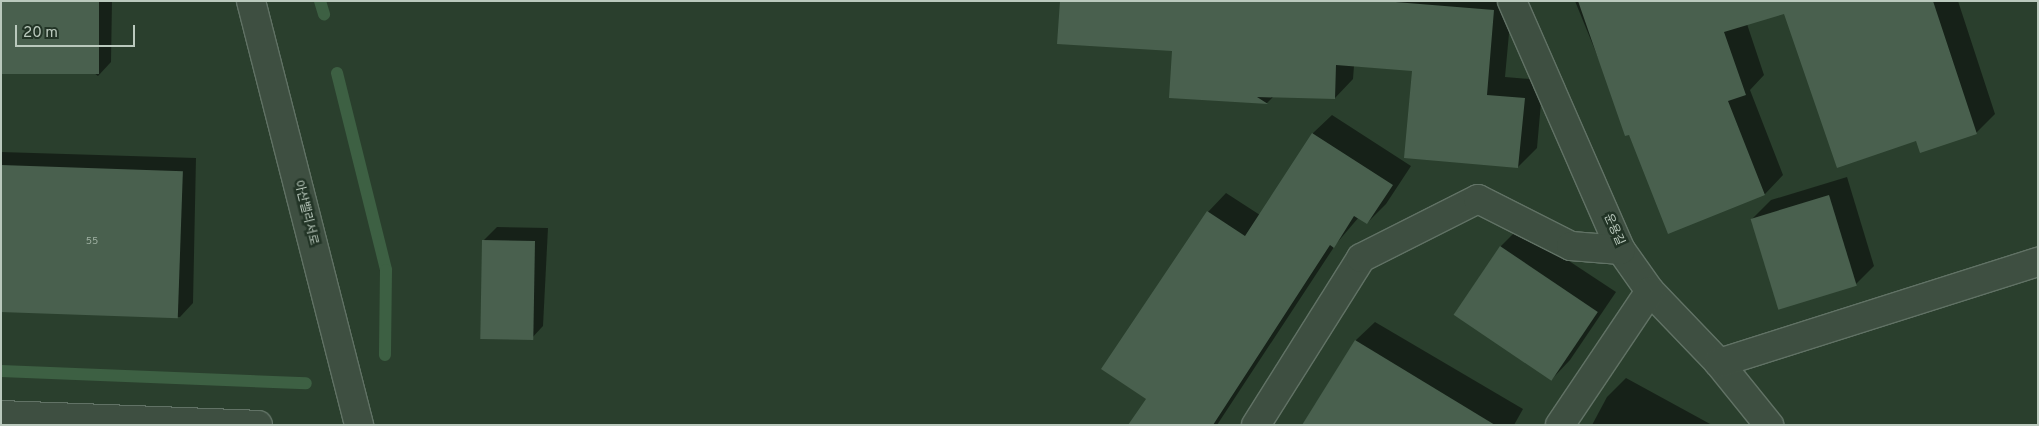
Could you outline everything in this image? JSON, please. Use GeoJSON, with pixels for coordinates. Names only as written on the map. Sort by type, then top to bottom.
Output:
{"type":"FeatureCollection","features":[{"type":"Feature","properties":{"kind":"street","name":"아산밸리서로"},"geometry":{"type":"LineString","coordinates":[[251,1],[359,425]]}},
{"type":"Feature","properties":{"kind":"street","name":"운용길"},"geometry":{"type":"LineString","coordinates":[[1512,1],[1621,250],[1650,291],[1719,363],[1769,425]]}},
{"type":"Feature","properties":{"kind":"street"},"geometry":{"type":"LineString","coordinates":[[1256,425],[1361,258],[1478,199],[1571,246],[1621,250]]}},
{"type":"Feature","properties":{"kind":"street"},"geometry":{"type":"LineString","coordinates":[[1719,363],[2038,262]]}},
{"type":"Feature","properties":{"kind":"street"},"geometry":{"type":"LineString","coordinates":[[1560,425],[1650,291]]}},
{"type":"Feature","properties":{"kind":"street"},"geometry":{"type":"LineString","coordinates":[[1,415],[258,425]]}},
{"type":"Feature","properties":{"kind":"building"},"geometry":{"type":"Polygon","coordinates":[[[1,1],[99,1],[99,74],[1,74],[1,1]]]}},
{"type":"Feature","properties":{"kind":"building"},"geometry":{"type":"Polygon","coordinates":[[[1060,1],[1383,1],[1494,10],[1487,95],[1525,98],[1518,168],[1404,158],[1412,71],[1336,65],[1335,99],[1257,97],[1268,104],[1169,98],[1172,51],[1057,44],[1060,1]]]}},
{"type":"Feature","properties":{"kind":"building"},"geometry":{"type":"Polygon","coordinates":[[[1578,1],[1933,1],[1977,134],[1920,153],[1916,141],[1837,168],[1784,14],[1724,32],[1746,95],[1728,101],[1765,195],[1668,234],[1629,135],[1625,136],[1578,1]]]}},
{"type":"Feature","properties":{"kind":"building"},"geometry":{"type":"Polygon","coordinates":[[[1312,133],[1393,185],[1367,224],[1354,216],[1334,248],[1330,245],[1213,425],[1128,425],[1146,399],[1101,369],[1207,211],[1245,236],[1312,133]]]}},
{"type":"Feature","properties":{"kind":"building"},"geometry":{"type":"Polygon","coordinates":[[[1,165],[183,171],[178,318],[1,312],[1,165]]]}},
{"type":"Feature","properties":{"kind":"building"},"geometry":{"type":"Polygon","coordinates":[[[1829,195],[1857,286],[1778,310],[1751,219],[1829,195]]]}},
{"type":"Feature","properties":{"kind":"building"},"geometry":{"type":"Polygon","coordinates":[[[482,240],[535,241],[533,340],[480,339],[482,240]]]}},
{"type":"Feature","properties":{"kind":"building"},"geometry":{"type":"Polygon","coordinates":[[[1500,246],[1598,312],[1551,381],[1454,315],[1500,246]]]}},
{"type":"Feature","properties":{"kind":"building"},"geometry":{"type":"Polygon","coordinates":[[[1355,340],[1495,425],[1302,425],[1355,340]]]}},
{"type":"Feature","properties":{"kind":"waterway"},"geometry":{"type":"LineString","coordinates":[[320,1],[324,14]]}},
{"type":"Feature","properties":{"kind":"waterway"},"geometry":{"type":"LineString","coordinates":[[337,73],[386,270],[385,355]]}},
{"type":"Feature","properties":{"kind":"waterway"},"geometry":{"type":"LineString","coordinates":[[1,371],[306,383]]}}]}
